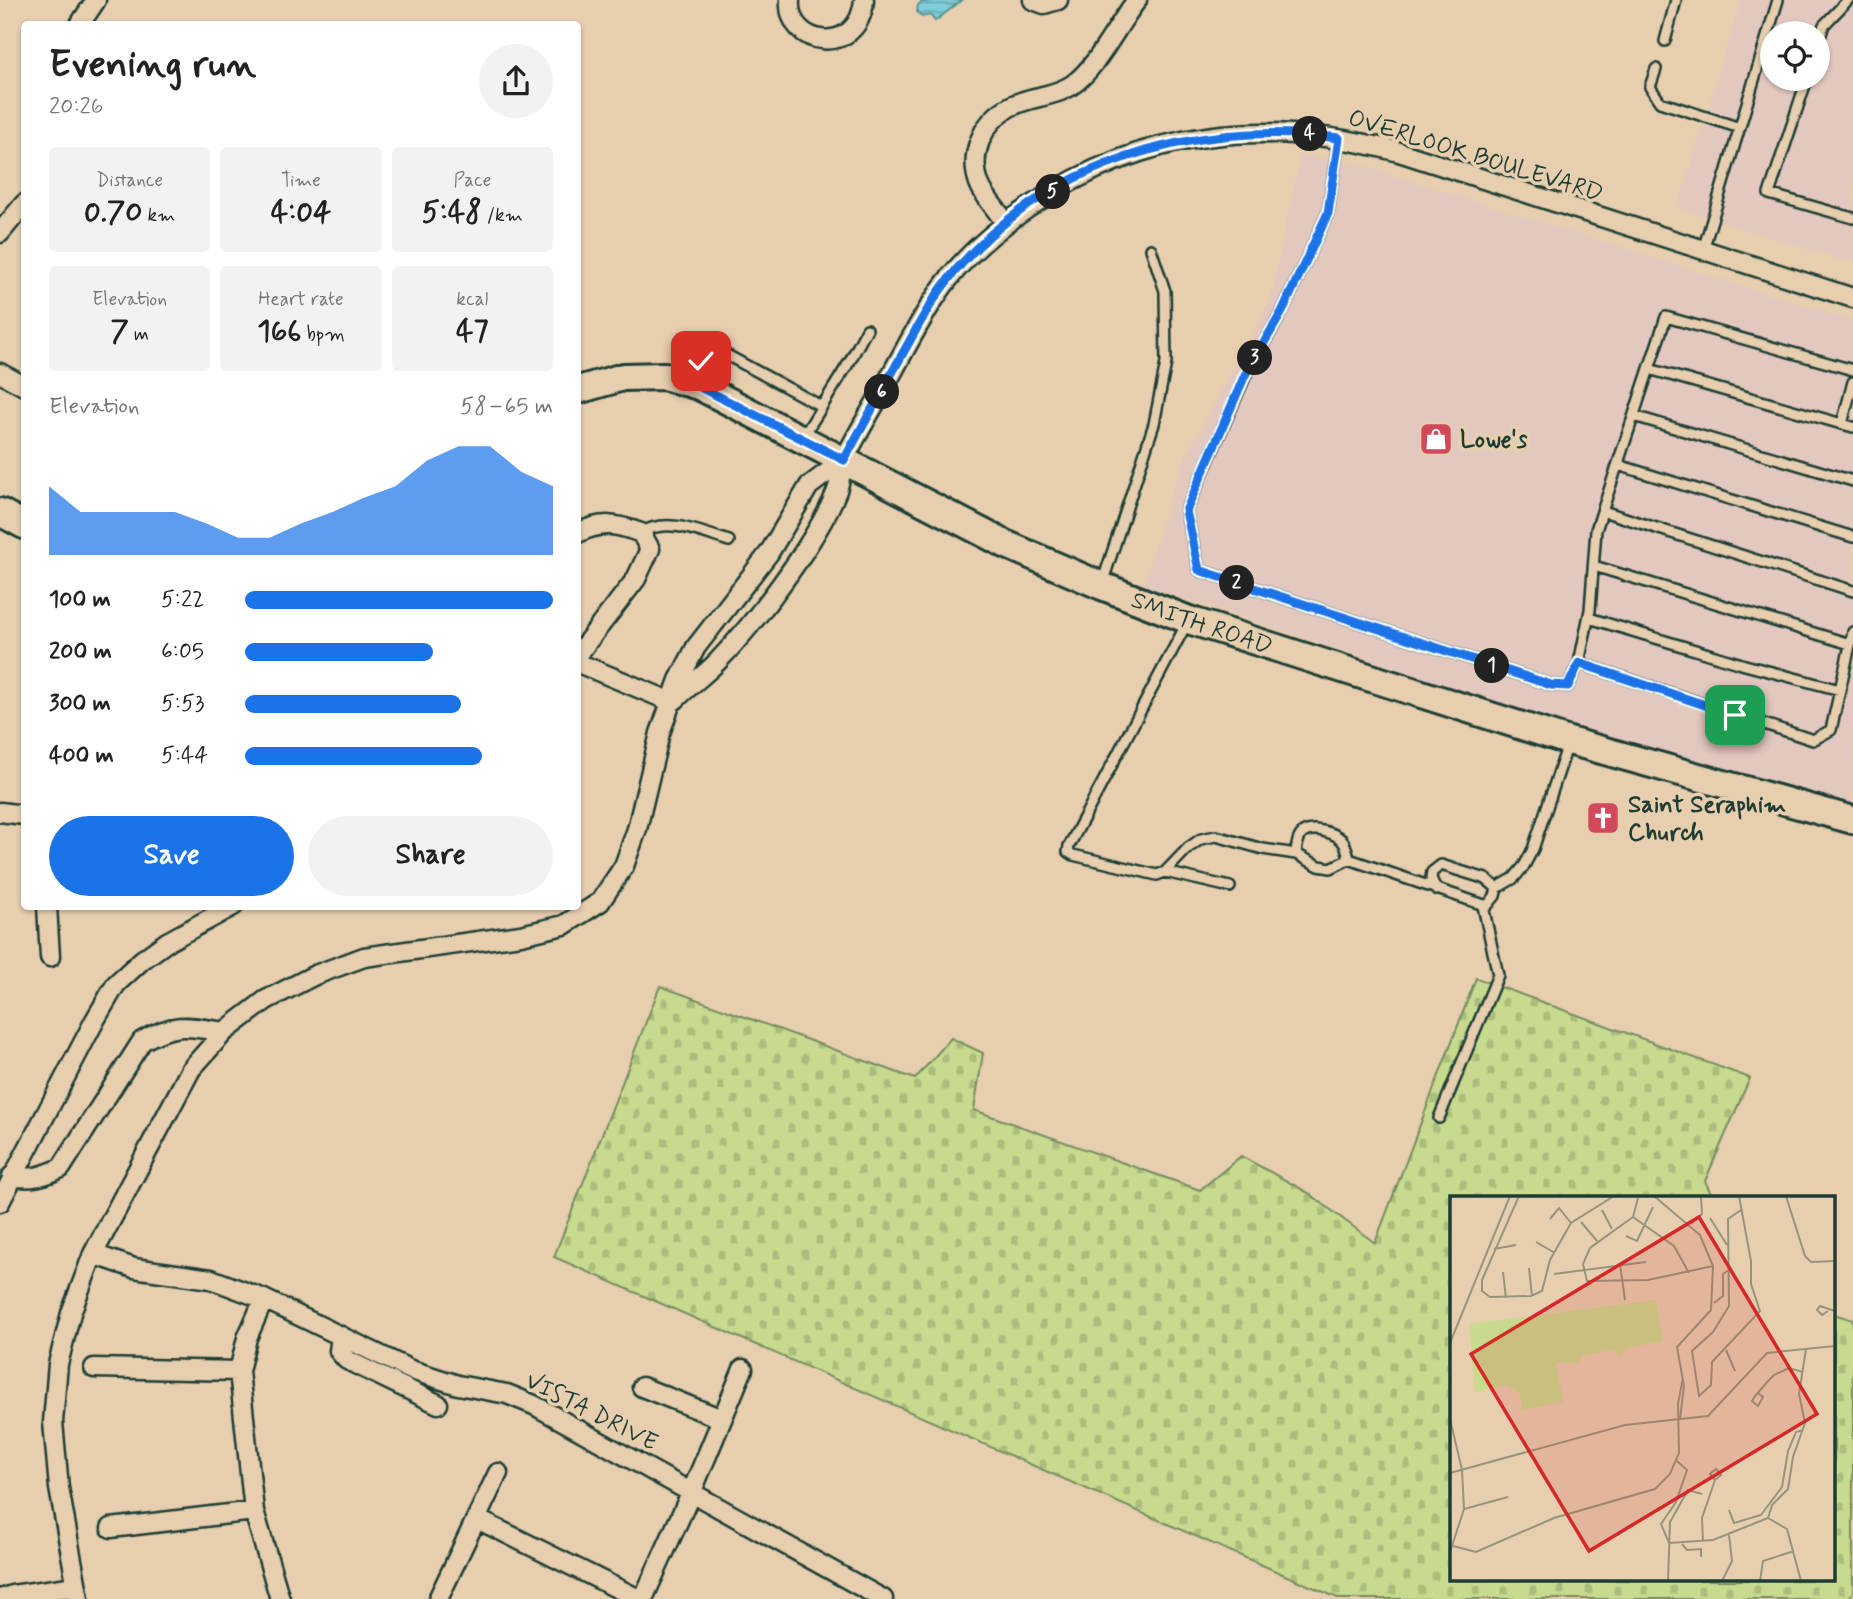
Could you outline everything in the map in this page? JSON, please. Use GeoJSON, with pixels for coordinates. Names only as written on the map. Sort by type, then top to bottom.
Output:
{"type":"FeatureCollection","features":[{"type":"Feature","properties":{"kind":"street"},"geometry":{"type":"LineString","coordinates":[[82,21],[96,0]]}},
{"type":"Feature","properties":{"kind":"street"},"geometry":{"type":"LineString","coordinates":[[790,0],[789,7],[794,21],[803,32],[816,38],[831,40],[845,35],[856,26],[863,13],[864,0]]}},
{"type":"Feature","properties":{"kind":"street"},"geometry":{"type":"LineString","coordinates":[[1033,0],[1044,4],[1058,0]]}},
{"type":"Feature","properties":{"kind":"street"},"geometry":{"type":"LineString","coordinates":[[1006,223],[979,184],[974,155],[984,131],[1006,108],[1051,95],[1073,85],[1096,61],[1136,0]]}},
{"type":"Feature","properties":{"kind":"street","name":"OVERLOOK BOULEVARD"},"geometry":{"type":"LineString","coordinates":[[844,460],[943,286],[965,260],[1006,223],[1042,198],[1093,170],[1132,154],[1173,142],[1255,132],[1339,138],[1399,152],[1853,298]]}},
{"type":"Feature","properties":{"kind":"street"},"geometry":{"type":"LineString","coordinates":[[0,233],[21,208]]}},
{"type":"Feature","properties":{"kind":"street"},"geometry":{"type":"LineString","coordinates":[[0,373],[21,384]]}},
{"type":"Feature","properties":{"kind":"street","name":"SMITH ROAD"},"geometry":{"type":"LineString","coordinates":[[581,389],[623,377],[664,376],[698,386],[1005,544],[1189,620],[1569,741],[1853,820]]}},
{"type":"Feature","properties":{"kind":"street"},"geometry":{"type":"LineString","coordinates":[[0,1599],[12,1595],[78,1592],[58,1488],[53,1422],[58,1364],[71,1313],[93,1254],[191,1069],[224,1032],[266,1000],[315,975],[364,957],[564,925],[600,902],[624,866],[637,829],[660,733],[679,680],[696,647],[769,554],[809,486],[844,460]]}},
{"type":"Feature","properties":{"kind":"street"},"geometry":{"type":"LineString","coordinates":[[672,702],[716,664],[758,617],[798,560],[836,493],[844,460]]}},
{"type":"Feature","properties":{"kind":"street"},"geometry":{"type":"LineString","coordinates":[[0,513],[21,524]]}},
{"type":"Feature","properties":{"kind":"street"},"geometry":{"type":"LineString","coordinates":[[581,531],[589,527],[616,524],[641,533],[650,549],[636,579],[581,650]]}},
{"type":"Feature","properties":{"kind":"street"},"geometry":{"type":"LineString","coordinates":[[581,664],[672,702]]}},
{"type":"Feature","properties":{"kind":"street"},"geometry":{"type":"LineString","coordinates":[[0,812],[21,815]]}},
{"type":"Feature","properties":{"kind":"street"},"geometry":{"type":"LineString","coordinates":[[47,910],[50,957]]}},
{"type":"Feature","properties":{"kind":"street"},"geometry":{"type":"LineString","coordinates":[[0,1202],[116,984],[167,942],[226,910]]}},
{"type":"Feature","properties":{"kind":"street"},"geometry":{"type":"LineString","coordinates":[[12,1176],[26,1179],[42,1177],[61,1168],[142,1041],[162,1029],[191,1026],[224,1032]]}},
{"type":"Feature","properties":{"kind":"street","name":"VISTA DRIVE"},"geometry":{"type":"LineString","coordinates":[[93,1254],[134,1268],[211,1279],[264,1299],[411,1370],[458,1385],[507,1394],[525,1401],[883,1599]]}},
{"type":"Feature","properties":{"kind":"street"},"geometry":{"type":"LineString","coordinates":[[264,1299],[247,1338],[239,1371],[254,1511],[280,1599]]}},
{"type":"Feature","properties":{"kind":"street"},"geometry":{"type":"LineString","coordinates":[[341,1336],[339,1351],[347,1360],[438,1404]]}},
{"type":"Feature","properties":{"kind":"street"},"geometry":{"type":"LineString","coordinates":[[94,1368],[239,1371]]}},
{"type":"Feature","properties":{"kind":"street"},"geometry":{"type":"LineString","coordinates":[[477,1519],[641,1599],[692,1491],[743,1369]]}},
{"type":"Feature","properties":{"kind":"street"},"geometry":{"type":"LineString","coordinates":[[642,1387],[722,1419]]}},
{"type":"Feature","properties":{"kind":"street"},"geometry":{"type":"LineString","coordinates":[[438,1599],[498,1473]]}},
{"type":"Feature","properties":{"kind":"street"},"geometry":{"type":"LineString","coordinates":[[111,1528],[254,1511]]}},
{"type":"Feature","properties":{"kind":"lane"},"geometry":{"type":"LineString","coordinates":[[1665,41],[1676,0]]}},
{"type":"Feature","properties":{"kind":"lane"},"geometry":{"type":"LineString","coordinates":[[1703,250],[1778,0]]}},
{"type":"Feature","properties":{"kind":"lane"},"geometry":{"type":"LineString","coordinates":[[1828,21],[1850,1]]}},
{"type":"Feature","properties":{"kind":"lane"},"geometry":{"type":"LineString","coordinates":[[1656,69],[1650,87],[1660,102],[1740,128]]}},
{"type":"Feature","properties":{"kind":"lane"},"geometry":{"type":"LineString","coordinates":[[1803,91],[1769,194],[1853,218]]}},
{"type":"Feature","properties":{"kind":"lane"},"geometry":{"type":"LineString","coordinates":[[1339,138],[1328,213],[1282,312],[1245,375],[1186,511],[1199,570],[1551,685],[1568,686],[1579,663],[1589,618],[1596,530],[1666,317],[1853,370]]}},
{"type":"Feature","properties":{"kind":"lane"},"geometry":{"type":"LineString","coordinates":[[1102,586],[1154,424],[1166,363],[1164,291],[1151,249]]}},
{"type":"Feature","properties":{"kind":"lane"},"geometry":{"type":"LineString","coordinates":[[802,439],[867,329]]}},
{"type":"Feature","properties":{"kind":"lane"},"geometry":{"type":"LineString","coordinates":[[689,384],[705,357],[715,352],[723,353],[821,406]]}},
{"type":"Feature","properties":{"kind":"lane"},"geometry":{"type":"LineString","coordinates":[[1649,369],[1853,427]]}},
{"type":"Feature","properties":{"kind":"lane"},"geometry":{"type":"LineString","coordinates":[[1842,424],[1853,382]]}},
{"type":"Feature","properties":{"kind":"lane"},"geometry":{"type":"LineString","coordinates":[[1634,416],[1853,481]]}},
{"type":"Feature","properties":{"kind":"lane"},"geometry":{"type":"LineString","coordinates":[[1618,465],[1853,537]]}},
{"type":"Feature","properties":{"kind":"lane"},"geometry":{"type":"LineString","coordinates":[[1603,510],[1853,591]]}},
{"type":"Feature","properties":{"kind":"lane"},"geometry":{"type":"LineString","coordinates":[[641,533],[650,527],[670,525],[729,541]]}},
{"type":"Feature","properties":{"kind":"lane"},"geometry":{"type":"LineString","coordinates":[[1594,566],[1850,644]]}},
{"type":"Feature","properties":{"kind":"lane"},"geometry":{"type":"LineString","coordinates":[[1589,618],[1745,665],[1840,690]]}},
{"type":"Feature","properties":{"kind":"lane"},"geometry":{"type":"LineString","coordinates":[[1189,620],[1068,852],[1157,875],[1165,872],[1200,839],[1216,836],[1263,849],[1296,854],[1308,862],[1331,868],[1349,859],[1483,906],[1489,905],[1497,888],[1514,878],[1524,866],[1569,741]]}},
{"type":"Feature","properties":{"kind":"lane"},"geometry":{"type":"LineString","coordinates":[[1579,663],[1813,740],[1831,730],[1853,632]]}},
{"type":"Feature","properties":{"kind":"lane"},"geometry":{"type":"LineString","coordinates":[[1296,854],[1301,835],[1315,830],[1338,836],[1345,844],[1349,859]]}},
{"type":"Feature","properties":{"kind":"lane"},"geometry":{"type":"LineString","coordinates":[[1436,890],[1430,878],[1432,872],[1441,865],[1486,879],[1497,888]]}},
{"type":"Feature","properties":{"kind":"lane"},"geometry":{"type":"LineString","coordinates":[[1165,872],[1230,887]]}},
{"type":"Feature","properties":{"kind":"lane"},"geometry":{"type":"LineString","coordinates":[[1439,1118],[1498,975],[1483,906]]}},
{"type":"Feature","properties":{"kind":"shaded area"},"geometry":{"type":"Polygon","coordinates":[[[1741,0],[1853,0],[1853,263],[1678,208],[1741,0]]]}},
{"type":"Feature","properties":{"kind":"shaded area"},"geometry":{"type":"Polygon","coordinates":[[[1301,155],[1357,164],[1853,321],[1853,789],[1849,808],[1599,736],[1143,584],[1182,464],[1270,302],[1301,155]]]}},
{"type":"Feature","properties":{"kind":"green space"},"geometry":{"type":"Polygon","coordinates":[[[1476,978],[1750,1078],[1705,1181],[1712,1196],[1450,1196],[1450,1582],[1836,1582],[1836,1315],[1853,1320],[1853,1591],[1849,1599],[1340,1599],[554,1257],[660,986],[915,1079],[951,1038],[983,1053],[974,1110],[1200,1190],[1241,1156],[1307,1192],[1375,1243],[1476,978]]]}},
{"type":"Feature","properties":{"kind":"water"},"geometry":{"type":"Polygon","coordinates":[[[962,0],[935,21],[930,15],[922,17],[917,12],[918,5],[922,2],[962,0]]]}},
{"type":"Feature","properties":{"kind":"place","name":"Lowe's"},"geometry":{"type":"Point","coordinates":[1436,439]}},
{"type":"Feature","properties":{"kind":"place","name":"Saint Seraphim Church"},"geometry":{"type":"Point","coordinates":[1603,818]}},
{"type":"Feature","properties":{"kind":"route"},"geometry":{"type":"LineString","coordinates":[[701,361],[689,384],[698,386],[844,460],[925,313],[943,286],[965,260],[990,237],[1042,198],[1076,178],[1112,162],[1173,142],[1255,132],[1339,138],[1328,213],[1282,312],[1245,375],[1186,511],[1199,570],[1551,685],[1568,686],[1579,663],[1735,715]]}}]}
